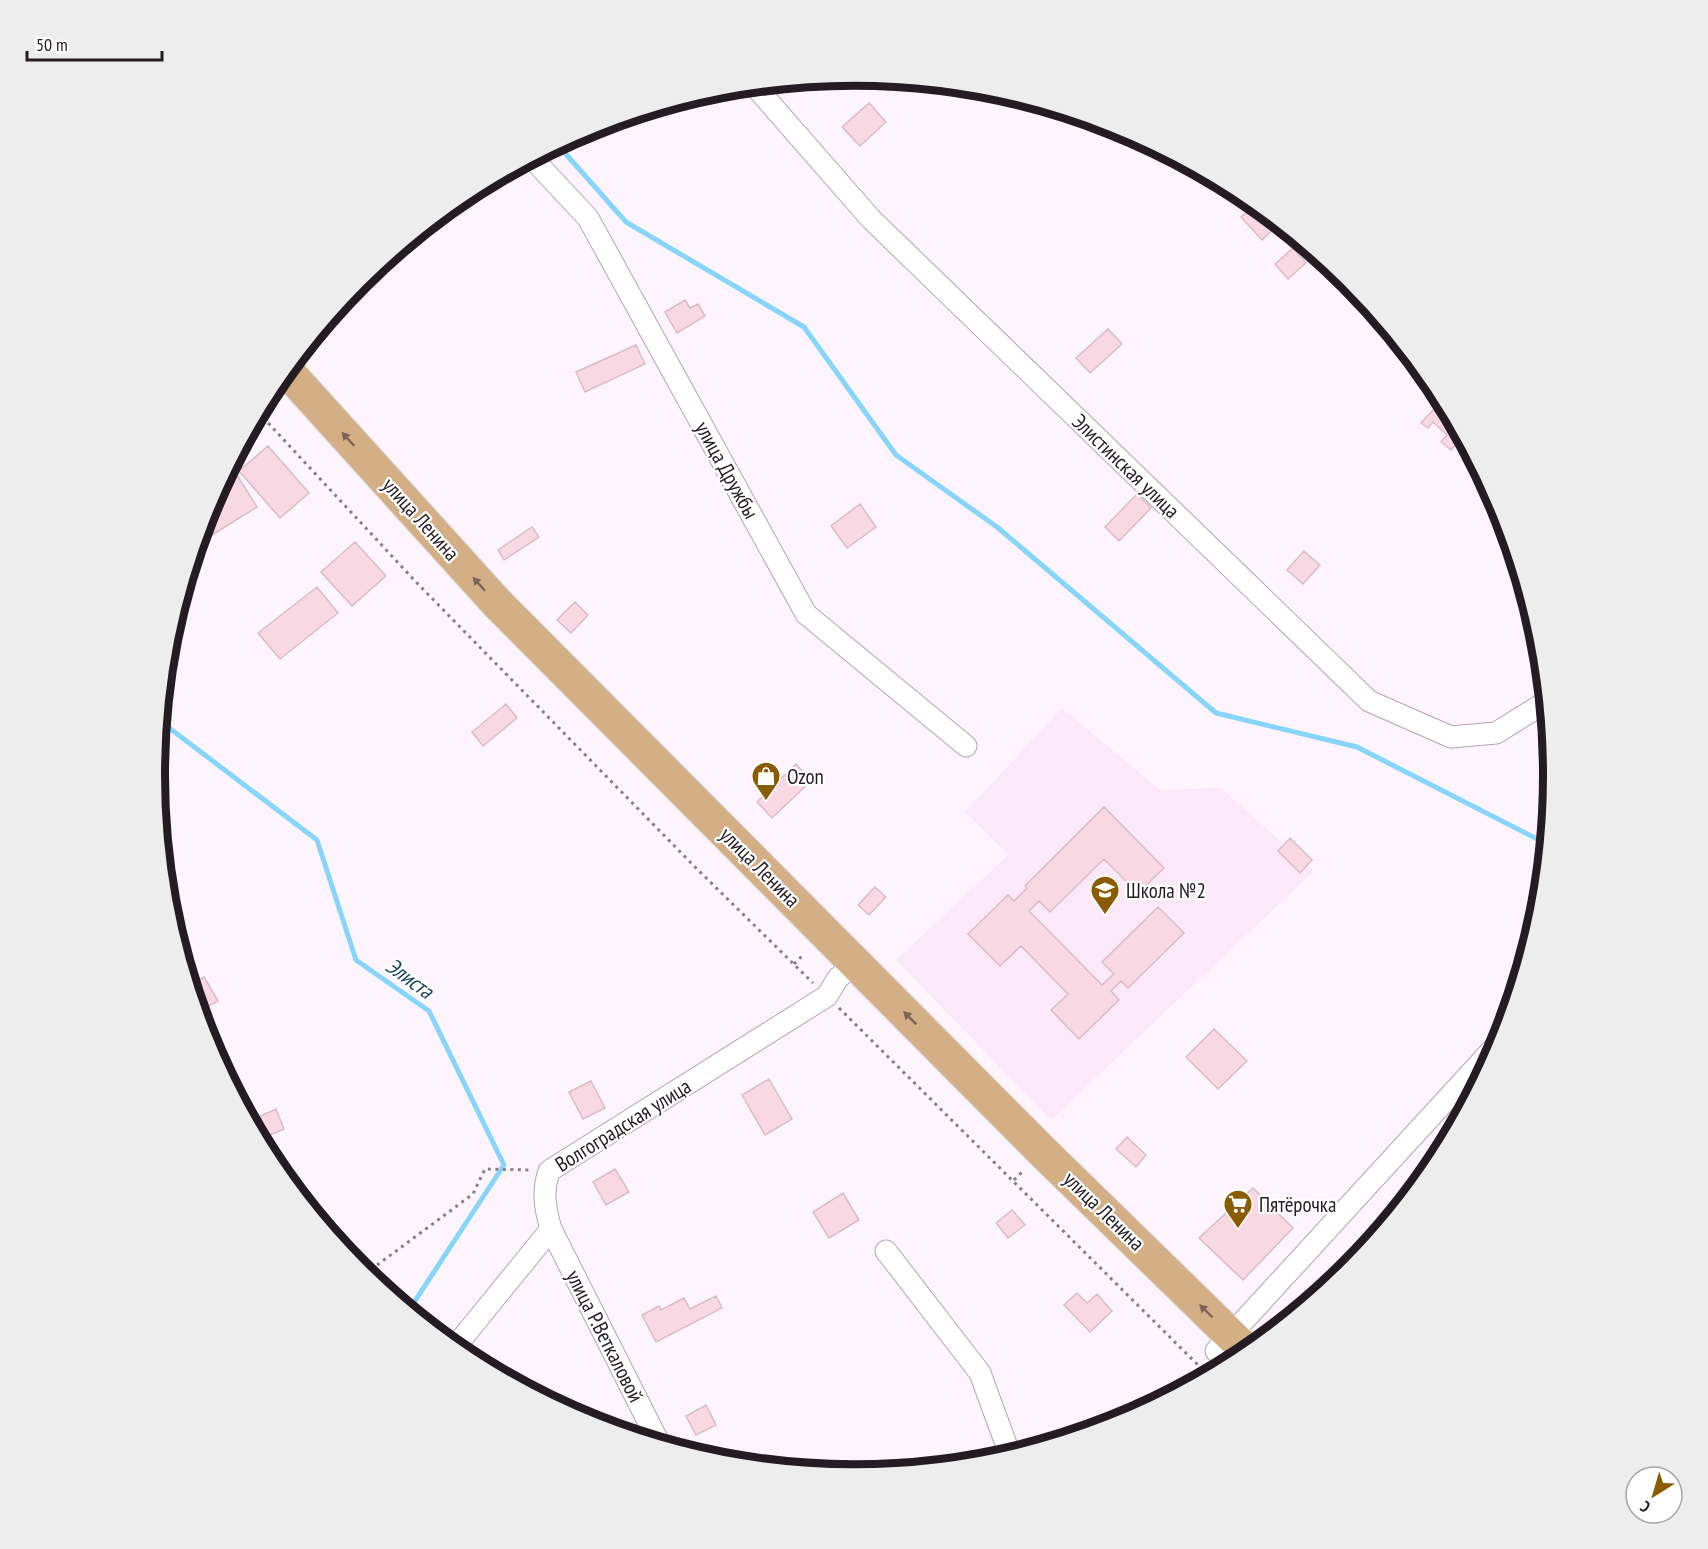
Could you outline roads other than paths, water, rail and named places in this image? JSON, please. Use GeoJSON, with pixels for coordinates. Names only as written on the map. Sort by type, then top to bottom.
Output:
{"type":"FeatureCollection","features":[{"type":"Feature","properties":{"kind":"main road","name":"улица Ленина"},"geometry":{"type":"LineString","coordinates":[[292,377],[840,979]]}},
{"type":"Feature","properties":{"kind":"main road","name":"улица Ленина"},"geometry":{"type":"LineString","coordinates":[[278,396],[477,613],[840,979],[1225,1354]]}},
{"type":"Feature","properties":{"kind":"street","name":"Элистинская улица"},"geometry":{"type":"LineString","coordinates":[[760,92],[870,219],[1370,701],[1451,737],[1496,733],[1539,706]]}},
{"type":"Feature","properties":{"kind":"street","name":"улица Дружбы"},"geometry":{"type":"LineString","coordinates":[[536,164],[588,218],[806,614],[966,746]]}},
{"type":"Feature","properties":{"kind":"street","name":"Волгоградская улица"},"geometry":{"type":"LineString","coordinates":[[551,1229],[545,1208],[544,1188],[549,1171],[840,979]]}},
{"type":"Feature","properties":{"kind":"street"},"geometry":{"type":"LineString","coordinates":[[1228,1352],[1478,1067]]}},
{"type":"Feature","properties":{"kind":"street"},"geometry":{"type":"LineString","coordinates":[[461,1340],[551,1229]]}},
{"type":"Feature","properties":{"kind":"street","name":"улица Р.Веткаловой"},"geometry":{"type":"LineString","coordinates":[[551,1229],[654,1433]]}},
{"type":"Feature","properties":{"kind":"street"},"geometry":{"type":"LineString","coordinates":[[886,1251],[980,1373],[1007,1446]]}},
{"type":"Feature","properties":{"kind":"waterway"},"geometry":{"type":"LineString","coordinates":[[563,151],[626,222],[804,327],[896,455],[997,527],[1216,713],[1357,747],[1540,840]]}},
{"type":"Feature","properties":{"kind":"waterway","name":"Элиста"},"geometry":{"type":"LineString","coordinates":[[166,726],[317,840],[356,960],[429,1011],[504,1165],[413,1304]]}},
{"type":"Feature","properties":{"kind":"place","name":"Ozon"},"geometry":{"type":"Point","coordinates":[766,802]}},
{"type":"Feature","properties":{"kind":"place","name":"Школа №2"},"geometry":{"type":"Point","coordinates":[1105,916]}},
{"type":"Feature","properties":{"kind":"place","name":"Пятёрочка"},"geometry":{"type":"Point","coordinates":[1238,1230]}}]}
